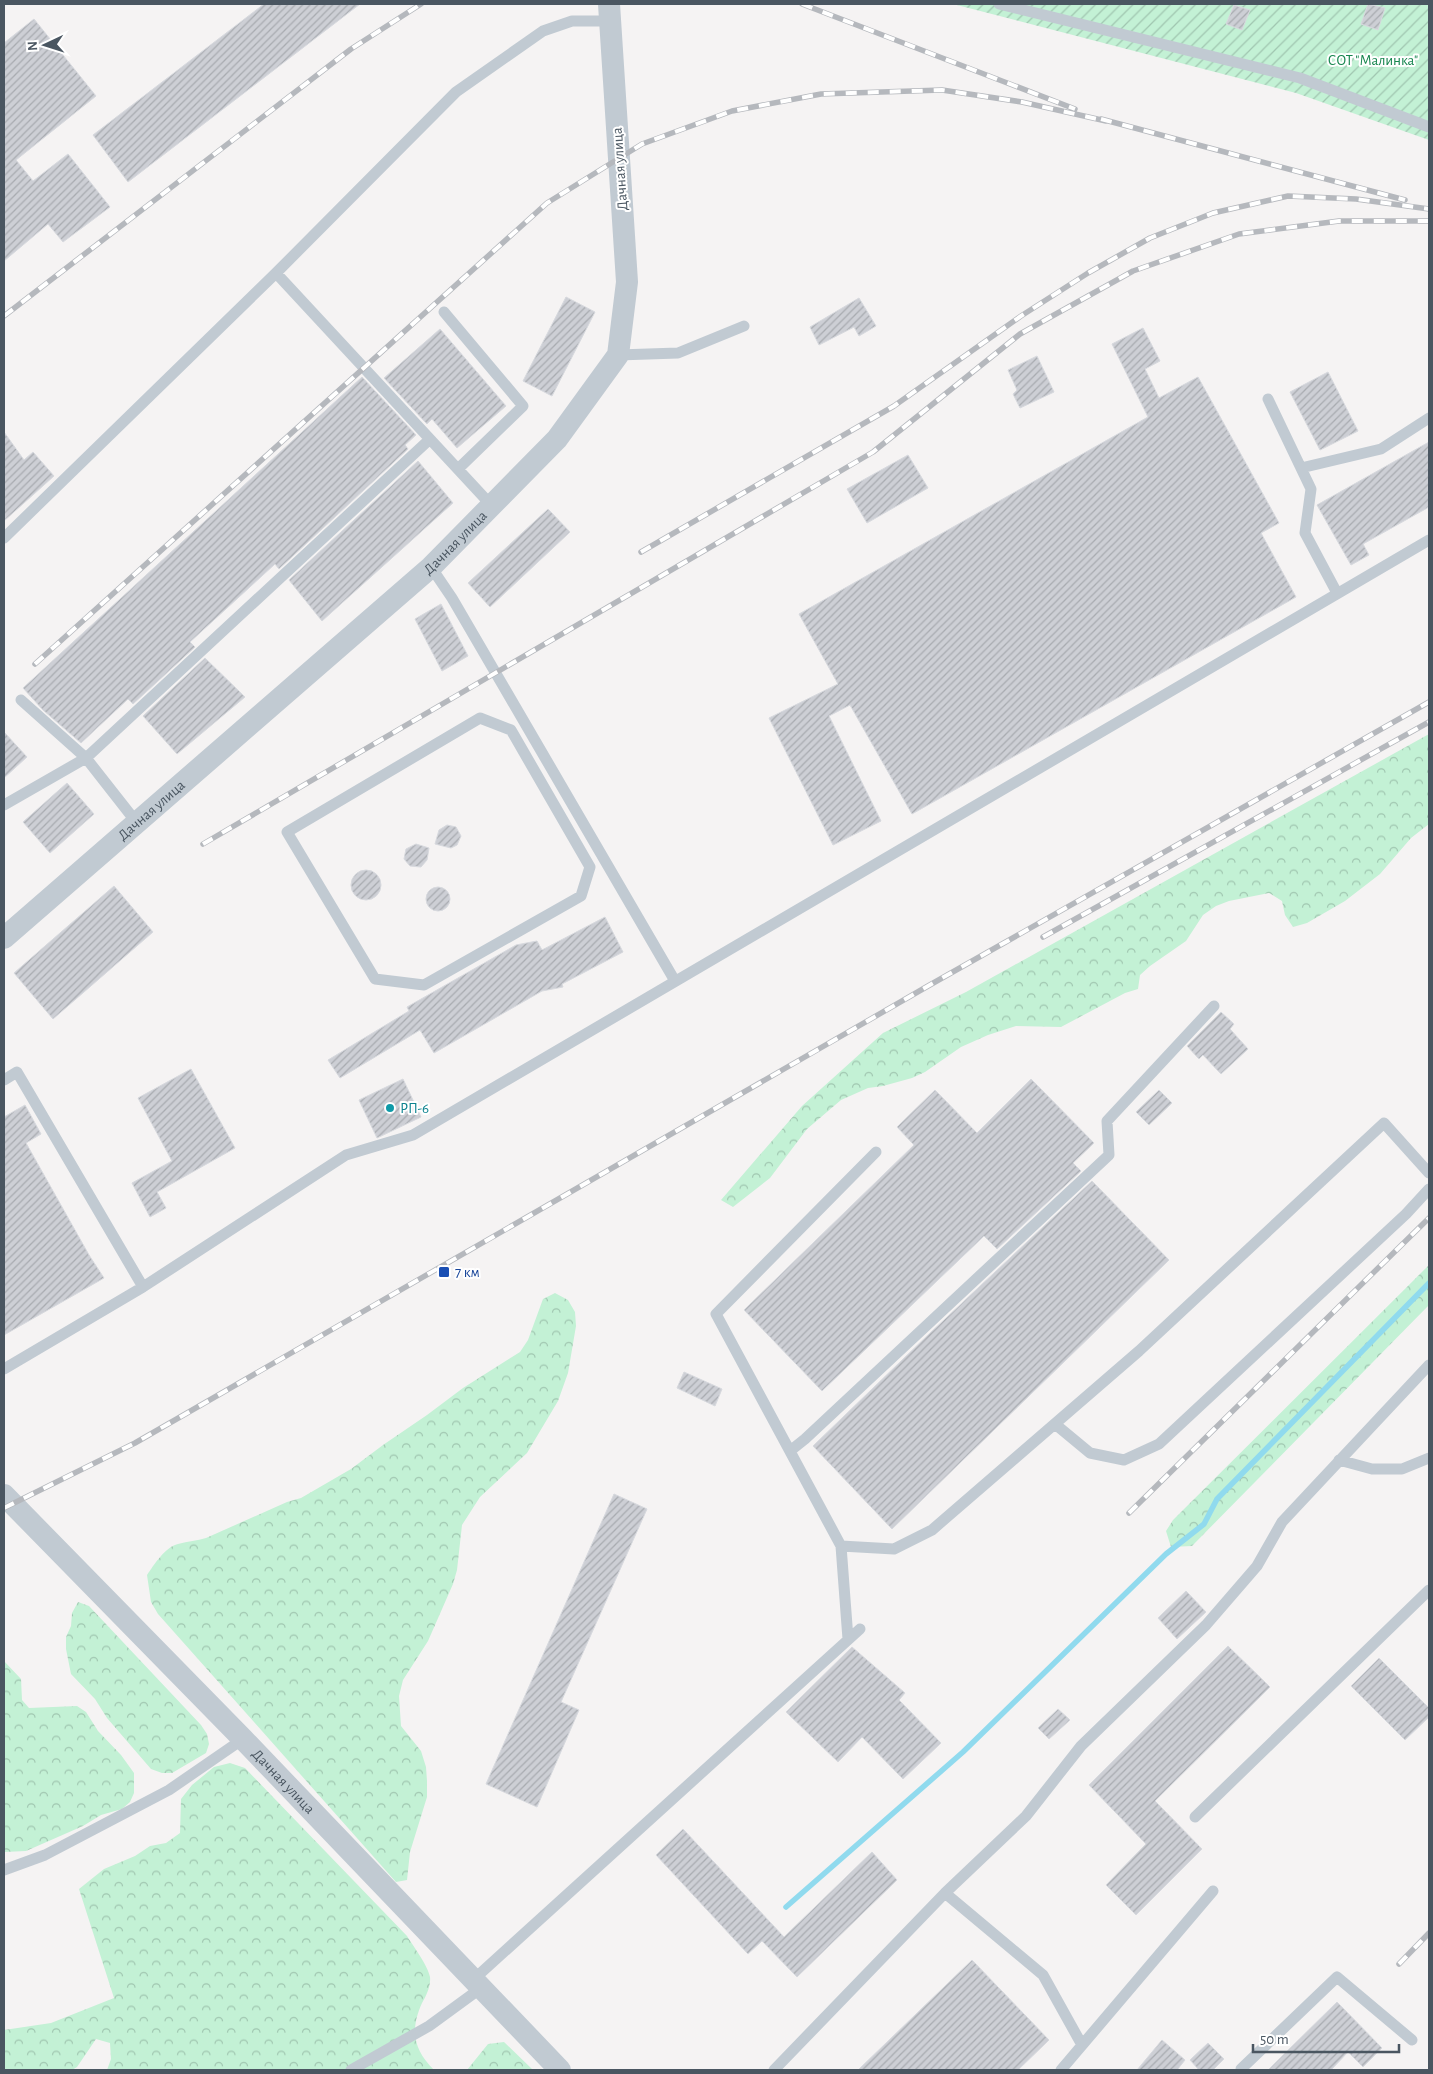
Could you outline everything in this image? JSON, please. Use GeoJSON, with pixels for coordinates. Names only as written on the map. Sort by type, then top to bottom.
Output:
{"type":"FeatureCollection","features":[{"type":"Feature","properties":{"kind":"street","name":"Дачная улица"},"geometry":{"type":"LineString","coordinates":[[4,938],[431,567],[557,439],[618,355],[627,282],[610,12]]}},
{"type":"Feature","properties":{"kind":"street","name":"Дачная улица"},"geometry":{"type":"LineString","coordinates":[[4,1495],[560,2070]]}},
{"type":"Feature","properties":{"kind":"lane"},"geometry":{"type":"LineString","coordinates":[[999,4],[1300,78],[1429,127]]}},
{"type":"Feature","properties":{"kind":"lane"},"geometry":{"type":"LineString","coordinates":[[4,538],[276,274],[456,92],[543,31],[572,21],[610,12]]}},
{"type":"Feature","properties":{"kind":"lane"},"geometry":{"type":"LineString","coordinates":[[276,274],[492,506]]}},
{"type":"Feature","properties":{"kind":"lane"},"geometry":{"type":"LineString","coordinates":[[444,312],[523,406],[458,469]]}},
{"type":"Feature","properties":{"kind":"lane"},"geometry":{"type":"LineString","coordinates":[[618,355],[678,352],[744,326]]}},
{"type":"Feature","properties":{"kind":"lane"},"geometry":{"type":"LineString","coordinates":[[1268,399],[1311,489],[1305,532],[1337,594]]}},
{"type":"Feature","properties":{"kind":"lane"},"geometry":{"type":"LineString","coordinates":[[1301,468],[1381,449],[1429,418]]}},
{"type":"Feature","properties":{"kind":"lane"},"geometry":{"type":"LineString","coordinates":[[4,805],[86,758],[430,439]]}},
{"type":"Feature","properties":{"kind":"lane"},"geometry":{"type":"LineString","coordinates":[[4,1369],[143,1287],[346,1155],[413,1135],[1429,540]]}},
{"type":"Feature","properties":{"kind":"lane"},"geometry":{"type":"LineString","coordinates":[[431,567],[457,606],[675,981]]}},
{"type":"Feature","properties":{"kind":"lane"},"geometry":{"type":"LineString","coordinates":[[21,700],[86,758],[137,823]]}},
{"type":"Feature","properties":{"kind":"lane"},"geometry":{"type":"LineString","coordinates":[[480,718],[511,730],[590,867],[581,896],[424,985],[375,979],[287,832],[480,718]]}},
{"type":"Feature","properties":{"kind":"lane"},"geometry":{"type":"LineString","coordinates":[[790,1451],[1109,1155],[1107,1121],[1214,1006]]}},
{"type":"Feature","properties":{"kind":"lane"},"geometry":{"type":"LineString","coordinates":[[4,1080],[16,1072],[143,1287]]}},
{"type":"Feature","properties":{"kind":"lane"},"geometry":{"type":"LineString","coordinates":[[841,1546],[894,1549],[932,1530],[1139,1351],[1384,1123],[1429,1172]]}},
{"type":"Feature","properties":{"kind":"lane"},"geometry":{"type":"LineString","coordinates":[[848,1640],[841,1546],[716,1314],[876,1152]]}},
{"type":"Feature","properties":{"kind":"lane"},"geometry":{"type":"LineString","coordinates":[[1055,1424],[1090,1453],[1124,1460],[1159,1444],[1429,1189]]}},
{"type":"Feature","properties":{"kind":"lane"},"geometry":{"type":"LineString","coordinates":[[774,2070],[945,1893],[1026,1816],[1081,1746],[1206,1625],[1257,1566],[1282,1522],[1429,1365]]}},
{"type":"Feature","properties":{"kind":"lane"},"geometry":{"type":"LineString","coordinates":[[1339,1460],[1372,1469],[1402,1469],[1429,1458]]}},
{"type":"Feature","properties":{"kind":"lane"},"geometry":{"type":"LineString","coordinates":[[1195,1816],[1429,1590]]}},
{"type":"Feature","properties":{"kind":"lane"},"geometry":{"type":"LineString","coordinates":[[351,2070],[429,2026],[477,1984],[860,1629]]}},
{"type":"Feature","properties":{"kind":"lane"},"geometry":{"type":"LineString","coordinates":[[4,1870],[45,1855],[168,1790],[242,1739]]}},
{"type":"Feature","properties":{"kind":"lane"},"geometry":{"type":"LineString","coordinates":[[1061,2070],[1213,1890]]}},
{"type":"Feature","properties":{"kind":"lane"},"geometry":{"type":"LineString","coordinates":[[945,1893],[1043,1975],[1082,2045]]}},
{"type":"Feature","properties":{"kind":"lane"},"geometry":{"type":"LineString","coordinates":[[1242,2070],[1337,1977],[1412,2040]]}},
{"type":"Feature","properties":{"kind":"green space","name":"СОТ \"Малинка\""},"geometry":{"type":"Polygon","coordinates":[[[953,4],[1429,4],[1429,140],[1296,93],[953,4]]]}},
{"type":"Feature","properties":{"kind":"green space"},"geometry":{"type":"Polygon","coordinates":[[[1429,734],[1429,824],[1411,838],[1380,874],[1345,901],[1307,923],[1293,927],[1285,915],[1282,901],[1269,893],[1229,901],[1216,906],[1203,915],[1186,941],[1140,975],[1138,989],[1125,993],[1061,1027],[1016,1026],[988,1035],[961,1047],[925,1072],[912,1078],[868,1088],[841,1100],[807,1129],[770,1178],[733,1207],[721,1200],[802,1106],[883,1033],[966,992],[1429,734]]]}},
{"type":"Feature","properties":{"kind":"green space"},"geometry":{"type":"Polygon","coordinates":[[[1429,1265],[1429,1305],[1192,1546],[1171,1547],[1166,1531],[1173,1520],[1429,1265]]]}},
{"type":"Feature","properties":{"kind":"green space"},"geometry":{"type":"Polygon","coordinates":[[[555,1293],[568,1300],[575,1312],[576,1326],[568,1373],[558,1401],[527,1453],[480,1497],[462,1525],[457,1570],[453,1584],[428,1641],[403,1680],[399,1696],[401,1726],[421,1751],[426,1767],[427,1797],[410,1852],[407,1880],[396,1882],[158,1614],[151,1602],[147,1575],[160,1557],[173,1546],[206,1538],[287,1502],[301,1498],[351,1469],[463,1388],[520,1352],[528,1340],[543,1299],[555,1293]]]}},
{"type":"Feature","properties":{"kind":"green space"},"geometry":{"type":"Polygon","coordinates":[[[78,1602],[89,1606],[201,1725],[207,1734],[209,1744],[206,1753],[172,1773],[162,1773],[151,1769],[107,1718],[95,1699],[71,1674],[66,1649],[66,1637],[71,1626],[72,1613],[78,1602]]]}},
{"type":"Feature","properties":{"kind":"green space"},"geometry":{"type":"Polygon","coordinates":[[[4,1661],[21,1679],[22,1700],[29,1708],[77,1706],[86,1712],[98,1731],[121,1755],[134,1773],[134,1793],[130,1802],[122,1809],[101,1815],[83,1826],[26,1851],[4,1852],[4,1661]]]}},
{"type":"Feature","properties":{"kind":"green space"},"geometry":{"type":"Polygon","coordinates":[[[230,1763],[245,1768],[407,1936],[424,1962],[430,1977],[427,1994],[418,2013],[415,2031],[418,2047],[434,2070],[107,2070],[111,2059],[110,2043],[96,2039],[77,2067],[72,2070],[4,2070],[4,2030],[51,2023],[114,1998],[79,1889],[104,1869],[135,1856],[150,1846],[166,1843],[180,1833],[181,1799],[192,1785],[214,1767],[230,1763]]]}},
{"type":"Feature","properties":{"kind":"green space"},"geometry":{"type":"Polygon","coordinates":[[[504,2042],[533,2070],[467,2070],[488,2044],[504,2042]]]}},
{"type":"Feature","properties":{"kind":"building"},"geometry":{"type":"Polygon","coordinates":[[[264,4],[360,4],[128,182],[93,135],[264,4]]]}},
{"type":"Feature","properties":{"kind":"building"},"geometry":{"type":"Polygon","coordinates":[[[1368,4],[1385,8],[1378,30],[1361,24],[1368,4]]]}},
{"type":"Feature","properties":{"kind":"building"},"geometry":{"type":"Polygon","coordinates":[[[1234,5],[1250,10],[1242,30],[1226,24],[1234,5]]]}},
{"type":"Feature","properties":{"kind":"building"},"geometry":{"type":"Polygon","coordinates":[[[34,19],[96,96],[16,160],[33,181],[68,154],[110,207],[63,242],[48,224],[4,261],[4,43],[34,19]]]}},
{"type":"Feature","properties":{"kind":"building"},"geometry":{"type":"Polygon","coordinates":[[[566,297],[595,312],[552,396],[523,381],[566,297]]]}},
{"type":"Feature","properties":{"kind":"building"},"geometry":{"type":"Polygon","coordinates":[[[859,298],[876,326],[859,336],[854,327],[819,345],[810,327],[859,298]]]}},
{"type":"Feature","properties":{"kind":"building"},"geometry":{"type":"Polygon","coordinates":[[[1143,328],[1160,361],[1145,369],[1159,398],[1198,377],[1279,523],[1261,533],[1296,597],[912,814],[850,705],[829,716],[881,821],[833,845],[769,718],[838,684],[799,614],[1148,417],[1112,344],[1143,328]]]}},
{"type":"Feature","properties":{"kind":"building"},"geometry":{"type":"Polygon","coordinates":[[[440,329],[506,406],[457,448],[432,419],[427,424],[384,378],[440,329]]]}},
{"type":"Feature","properties":{"kind":"building"},"geometry":{"type":"Polygon","coordinates":[[[1037,356],[1054,392],[1020,408],[1013,394],[1017,390],[1008,370],[1037,356]]]}},
{"type":"Feature","properties":{"kind":"building"},"geometry":{"type":"Polygon","coordinates":[[[1328,372],[1358,431],[1320,450],[1290,392],[1328,372]]]}},
{"type":"Feature","properties":{"kind":"building"},"geometry":{"type":"Polygon","coordinates":[[[362,377],[416,435],[405,445],[408,449],[279,569],[275,564],[190,642],[195,647],[133,704],[128,699],[81,743],[43,710],[23,688],[362,377]]]}},
{"type":"Feature","properties":{"kind":"building"},"geometry":{"type":"Polygon","coordinates":[[[4,432],[24,460],[33,452],[54,476],[4,521],[4,432]]]}},
{"type":"Feature","properties":{"kind":"building"},"geometry":{"type":"Polygon","coordinates":[[[1429,442],[1429,507],[1363,544],[1369,555],[1351,565],[1317,505],[1429,442]]]}},
{"type":"Feature","properties":{"kind":"building"},"geometry":{"type":"Polygon","coordinates":[[[908,455],[928,488],[867,523],[847,489],[908,455]]]}},
{"type":"Feature","properties":{"kind":"building"},"geometry":{"type":"Polygon","coordinates":[[[418,461],[453,503],[322,621],[289,580],[418,461]]]}},
{"type":"Feature","properties":{"kind":"building"},"geometry":{"type":"Polygon","coordinates":[[[548,509],[570,532],[490,607],[468,583],[548,509]]]}},
{"type":"Feature","properties":{"kind":"building"},"geometry":{"type":"Polygon","coordinates":[[[441,604],[468,656],[442,671],[415,619],[441,604]]]}},
{"type":"Feature","properties":{"kind":"building"},"geometry":{"type":"Polygon","coordinates":[[[205,658],[245,697],[177,754],[143,716],[205,658]]]}},
{"type":"Feature","properties":{"kind":"building"},"geometry":{"type":"Polygon","coordinates":[[[4,732],[27,757],[4,778],[4,732]]]}},
{"type":"Feature","properties":{"kind":"building"},"geometry":{"type":"Polygon","coordinates":[[[67,783],[94,814],[50,853],[23,822],[67,783]]]}},
{"type":"Feature","properties":{"kind":"building"},"geometry":{"type":"Polygon","coordinates":[[[447,825],[456,827],[461,836],[457,845],[451,848],[435,844],[439,830],[447,825]]]}},
{"type":"Feature","properties":{"kind":"building"},"geometry":{"type":"Polygon","coordinates":[[[416,844],[429,848],[427,860],[421,867],[410,866],[404,859],[406,849],[416,844]]]}},
{"type":"Feature","properties":{"kind":"building"},"geometry":{"type":"Polygon","coordinates":[[[366,870],[372,871],[380,879],[380,891],[372,899],[366,900],[360,899],[352,891],[351,885],[352,879],[360,871],[366,870]]]}},
{"type":"Feature","properties":{"kind":"building"},"geometry":{"type":"Polygon","coordinates":[[[114,886],[153,932],[53,1019],[14,973],[114,886]]]}},
{"type":"Feature","properties":{"kind":"building"},"geometry":{"type":"Polygon","coordinates":[[[438,887],[443,888],[449,894],[449,904],[443,910],[438,911],[433,910],[427,904],[426,899],[427,894],[433,888],[438,887]]]}},
{"type":"Feature","properties":{"kind":"building"},"geometry":{"type":"Polygon","coordinates":[[[605,917],[623,952],[562,984],[563,987],[542,991],[434,1053],[420,1030],[340,1078],[328,1060],[409,1011],[407,1007],[516,945],[537,941],[542,950],[605,917]]]}},
{"type":"Feature","properties":{"kind":"building"},"geometry":{"type":"Polygon","coordinates":[[[1221,1012],[1234,1024],[1230,1029],[1248,1049],[1221,1074],[1203,1055],[1199,1059],[1187,1046],[1221,1012]]]}},
{"type":"Feature","properties":{"kind":"building"},"geometry":{"type":"Polygon","coordinates":[[[191,1069],[235,1148],[157,1192],[166,1208],[150,1217],[132,1183],[172,1161],[138,1098],[191,1069]]]}},
{"type":"Feature","properties":{"kind":"building","name":"РП-6"},"geometry":{"type":"Polygon","coordinates":[[[403,1079],[421,1117],[377,1138],[359,1100],[403,1079]]]}},
{"type":"Feature","properties":{"kind":"building"},"geometry":{"type":"Polygon","coordinates":[[[1031,1079],[1094,1143],[1073,1163],[1081,1171],[997,1249],[984,1236],[822,1391],[744,1310],[914,1145],[897,1127],[935,1090],[977,1133],[1031,1079]]]}},
{"type":"Feature","properties":{"kind":"building"},"geometry":{"type":"Polygon","coordinates":[[[1159,1090],[1172,1103],[1149,1125],[1136,1112],[1159,1090]]]}},
{"type":"Feature","properties":{"kind":"building"},"geometry":{"type":"Polygon","coordinates":[[[25,1105],[41,1134],[26,1143],[104,1278],[4,1335],[4,1117],[25,1105]]]}},
{"type":"Feature","properties":{"kind":"building"},"geometry":{"type":"Polygon","coordinates":[[[1092,1181],[1169,1260],[892,1529],[813,1446],[1092,1181]]]}},
{"type":"Feature","properties":{"kind":"building"},"geometry":{"type":"Polygon","coordinates":[[[684,1372],[722,1389],[715,1406],[677,1388],[684,1372]]]}},
{"type":"Feature","properties":{"kind":"building"},"geometry":{"type":"Polygon","coordinates":[[[614,1494],[647,1509],[561,1702],[579,1710],[537,1807],[486,1784],[614,1494]]]}},
{"type":"Feature","properties":{"kind":"building"},"geometry":{"type":"Polygon","coordinates":[[[1186,1591],[1206,1612],[1177,1639],[1158,1618],[1186,1591]]]}},
{"type":"Feature","properties":{"kind":"building"},"geometry":{"type":"Polygon","coordinates":[[[1228,1646],[1270,1687],[1155,1801],[1202,1849],[1136,1915],[1106,1885],[1146,1844],[1089,1785],[1228,1646]]]}},
{"type":"Feature","properties":{"kind":"building"},"geometry":{"type":"Polygon","coordinates":[[[852,1647],[905,1693],[899,1700],[941,1743],[903,1779],[862,1737],[838,1762],[786,1712],[852,1647]]]}},
{"type":"Feature","properties":{"kind":"building"},"geometry":{"type":"Polygon","coordinates":[[[1379,1658],[1429,1708],[1429,1717],[1405,1740],[1351,1686],[1379,1658]]]}},
{"type":"Feature","properties":{"kind":"building"},"geometry":{"type":"Polygon","coordinates":[[[1058,1709],[1070,1720],[1049,1739],[1038,1728],[1058,1709]]]}},
{"type":"Feature","properties":{"kind":"building"},"geometry":{"type":"Polygon","coordinates":[[[683,1829],[784,1937],[872,1852],[897,1880],[797,1977],[762,1941],[748,1954],[656,1855],[683,1829]]]}},
{"type":"Feature","properties":{"kind":"building"},"geometry":{"type":"Polygon","coordinates":[[[972,1960],[1049,2040],[1018,2070],[858,2070],[972,1960]]]}},
{"type":"Feature","properties":{"kind":"building"},"geometry":{"type":"Polygon","coordinates":[[[1337,2002],[1382,2048],[1363,2067],[1348,2052],[1331,2070],[1268,2070],[1337,2002]]]}},
{"type":"Feature","properties":{"kind":"building"},"geometry":{"type":"Polygon","coordinates":[[[1162,2040],[1185,2060],[1177,2070],[1137,2070],[1162,2040]]]}},
{"type":"Feature","properties":{"kind":"building"},"geometry":{"type":"Polygon","coordinates":[[[1208,2043],[1224,2059],[1213,2070],[1199,2070],[1190,2060],[1208,2043]]]}},
{"type":"Feature","properties":{"kind":"waterway"},"geometry":{"type":"LineString","coordinates":[[786,1907],[963,1752],[1166,1554],[1204,1524],[1217,1499],[1429,1283]]}},
{"type":"Feature","properties":{"kind":"railway"},"geometry":{"type":"LineString","coordinates":[[4,316],[351,49],[421,4]]}},
{"type":"Feature","properties":{"kind":"railway"},"geometry":{"type":"LineString","coordinates":[[802,4],[1075,109]]}},
{"type":"Feature","properties":{"kind":"railway"},"geometry":{"type":"LineString","coordinates":[[35,664],[547,203],[642,144],[732,111],[821,94],[942,90],[1022,102],[1106,121]]}},
{"type":"Feature","properties":{"kind":"railway"},"geometry":{"type":"LineString","coordinates":[[1101,119],[1405,200]]}},
{"type":"Feature","properties":{"kind":"railway"},"geometry":{"type":"LineString","coordinates":[[641,552],[894,406],[1021,316],[1088,273],[1150,238],[1213,213],[1288,196],[1356,199],[1429,209]]}},
{"type":"Feature","properties":{"kind":"railway"},"geometry":{"type":"LineString","coordinates":[[203,844],[873,452],[1020,334],[1133,271],[1239,234],[1339,221],[1429,221]]}},
{"type":"Feature","properties":{"kind":"railway"},"geometry":{"type":"LineString","coordinates":[[4,1508],[135,1443],[928,986],[1429,702]]}},
{"type":"Feature","properties":{"kind":"railway"},"geometry":{"type":"LineString","coordinates":[[1043,937],[1429,722]]}},
{"type":"Feature","properties":{"kind":"railway"},"geometry":{"type":"LineString","coordinates":[[1129,1513],[1429,1218]]}},
{"type":"Feature","properties":{"kind":"railway"},"geometry":{"type":"LineString","coordinates":[[1399,1964],[1429,1933]]}},
{"type":"Feature","properties":{"kind":"place","name":"РП-6"},"geometry":{"type":"Point","coordinates":[390,1108]}},
{"type":"Feature","properties":{"kind":"place","name":"7 км"},"geometry":{"type":"Point","coordinates":[444,1272]}}]}
